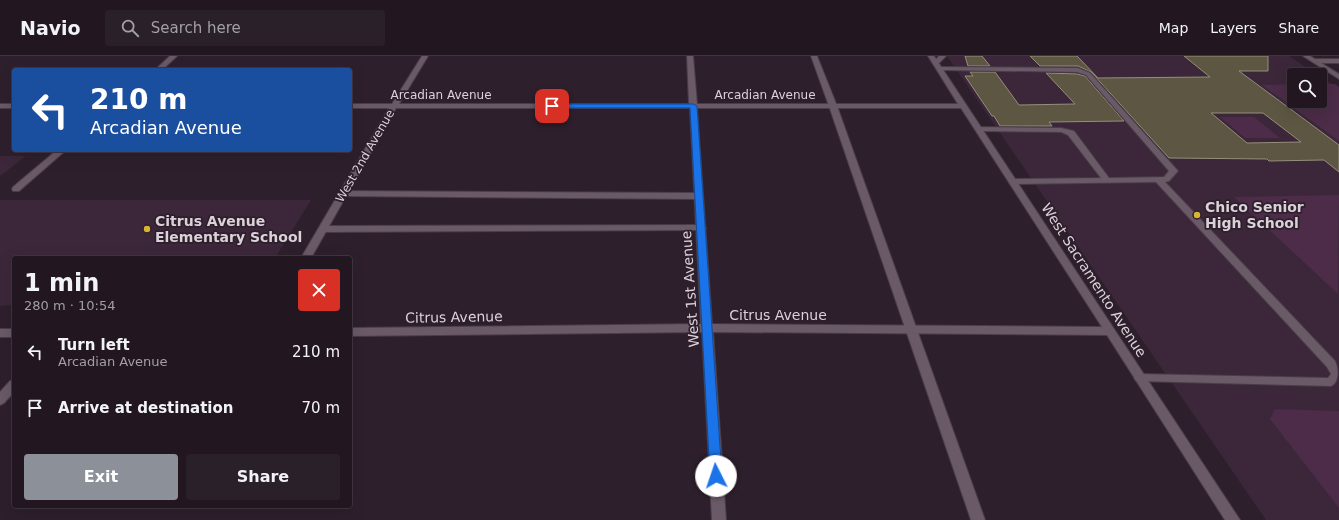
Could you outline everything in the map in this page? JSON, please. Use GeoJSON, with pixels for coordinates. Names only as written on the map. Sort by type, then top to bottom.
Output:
{"type":"FeatureCollection","features":[{"type":"Feature","properties":{"kind":"street"},"geometry":{"type":"LineString","coordinates":[[160,68],[174,56]]}},
{"type":"Feature","properties":{"kind":"street","name":"West 2nd Avenue"},"geometry":{"type":"LineString","coordinates":[[307,256],[394,106],[426,56]]}},
{"type":"Feature","properties":{"kind":"street","name":"West 1st Avenue"},"geometry":{"type":"LineString","coordinates":[[690,56],[719,520]]}},
{"type":"Feature","properties":{"kind":"street"},"geometry":{"type":"LineString","coordinates":[[814,56],[833,106],[978,520]]}},
{"type":"Feature","properties":{"kind":"street"},"geometry":{"type":"LineString","coordinates":[[1306,56],[1339,77]]}},
{"type":"Feature","properties":{"kind":"street"},"geometry":{"type":"LineString","coordinates":[[937,61],[1078,70],[1088,74],[1174,171],[1162,179],[1014,182]]}},
{"type":"Feature","properties":{"kind":"street","name":"West Sacramento Avenue"},"geometry":{"type":"LineString","coordinates":[[937,61],[964,106],[1233,520]]}},
{"type":"Feature","properties":{"kind":"street"},"geometry":{"type":"LineString","coordinates":[[1314,61],[1339,61]]}},
{"type":"Feature","properties":{"kind":"street"},"geometry":{"type":"LineString","coordinates":[[0,106],[12,106]]}},
{"type":"Feature","properties":{"kind":"street","name":"Arcadian Avenue"},"geometry":{"type":"LineString","coordinates":[[352,106],[964,106]]}},
{"type":"Feature","properties":{"kind":"street"},"geometry":{"type":"LineString","coordinates":[[979,129],[1061,130],[1071,133],[1107,180]]}},
{"type":"Feature","properties":{"kind":"street"},"geometry":{"type":"LineString","coordinates":[[16,189],[60,152]]}},
{"type":"Feature","properties":{"kind":"street"},"geometry":{"type":"LineString","coordinates":[[1140,378],[1331,382],[1337,374],[1331,364],[1162,179]]}},
{"type":"Feature","properties":{"kind":"street"},"geometry":{"type":"LineString","coordinates":[[343,194],[699,196]]}},
{"type":"Feature","properties":{"kind":"street"},"geometry":{"type":"LineString","coordinates":[[323,229],[701,228]]}},
{"type":"Feature","properties":{"kind":"street","name":"Citrus Avenue"},"geometry":{"type":"LineString","coordinates":[[352,332],[707,328],[1110,331]]}},
{"type":"Feature","properties":{"kind":"street"},"geometry":{"type":"LineString","coordinates":[[0,333],[12,333]]}},
{"type":"Feature","properties":{"kind":"street"},"geometry":{"type":"LineString","coordinates":[[0,400],[12,386]]}},
{"type":"Feature","properties":{"kind":"shaded area","name":"Chico Senior High School"},"geometry":{"type":"Polygon","coordinates":[[[947,56],[1289,56],[1307,68],[1287,68],[1287,108],[1327,108],[1327,81],[1339,89],[1339,520],[1266,520],[947,56]]]}},
{"type":"Feature","properties":{"kind":"shaded area"},"geometry":{"type":"Polygon","coordinates":[[[1287,84],[1287,103],[1262,85],[1287,84]]]}},
{"type":"Feature","properties":{"kind":"shaded area"},"geometry":{"type":"Polygon","coordinates":[[[1327,84],[1335,84],[1339,87],[1339,141],[1294,108],[1327,108],[1327,84]]]}},
{"type":"Feature","properties":{"kind":"shaded area"},"geometry":{"type":"Polygon","coordinates":[[[1220,117],[1254,117],[1280,138],[1245,138],[1220,117]]]}},
{"type":"Feature","properties":{"kind":"shaded area"},"geometry":{"type":"Polygon","coordinates":[[[0,156],[26,156],[0,176],[0,156]]]}},
{"type":"Feature","properties":{"kind":"shaded area"},"geometry":{"type":"Polygon","coordinates":[[[1339,195],[1338,294],[1234,197],[1339,195]]]}},
{"type":"Feature","properties":{"kind":"shaded area","name":"Citrus Avenue Elementary School"},"geometry":{"type":"Polygon","coordinates":[[[0,200],[311,200],[276,256],[12,256],[12,305],[0,306],[0,200]]]}},
{"type":"Feature","properties":{"kind":"shaded area"},"geometry":{"type":"Polygon","coordinates":[[[1275,409],[1339,411],[1339,508],[1270,419],[1275,409]]]}},
{"type":"Feature","properties":{"kind":"building"},"geometry":{"type":"Polygon","coordinates":[[[965,56],[982,56],[990,66],[968,66],[965,56]]]}},
{"type":"Feature","properties":{"kind":"building"},"geometry":{"type":"Polygon","coordinates":[[[1030,56],[1077,56],[1098,78],[1210,77],[1184,56],[1268,56],[1268,71],[1239,71],[1339,145],[1339,172],[1324,160],[1269,161],[1267,159],[1169,158],[1091,72],[1078,66],[1040,66],[1030,56]],[[1211,113],[1247,143],[1301,142],[1263,113],[1211,113]]]}},
{"type":"Feature","properties":{"kind":"building"},"geometry":{"type":"Polygon","coordinates":[[[970,72],[995,72],[1019,105],[1075,104],[1046,73],[1077,74],[1085,76],[1124,121],[1049,122],[1052,126],[1000,126],[965,76],[973,76],[970,72]]]}},
{"type":"Feature","properties":{"kind":"place","name":"Chico Senior High School"},"geometry":{"type":"Point","coordinates":[1197,215]}},
{"type":"Feature","properties":{"kind":"place","name":"Citrus Avenue Elementary School"},"geometry":{"type":"Point","coordinates":[147,229]}},
{"type":"Feature","properties":{"kind":"route"},"geometry":{"type":"LineString","coordinates":[[552,106],[693,106],[716,476]]}}]}
